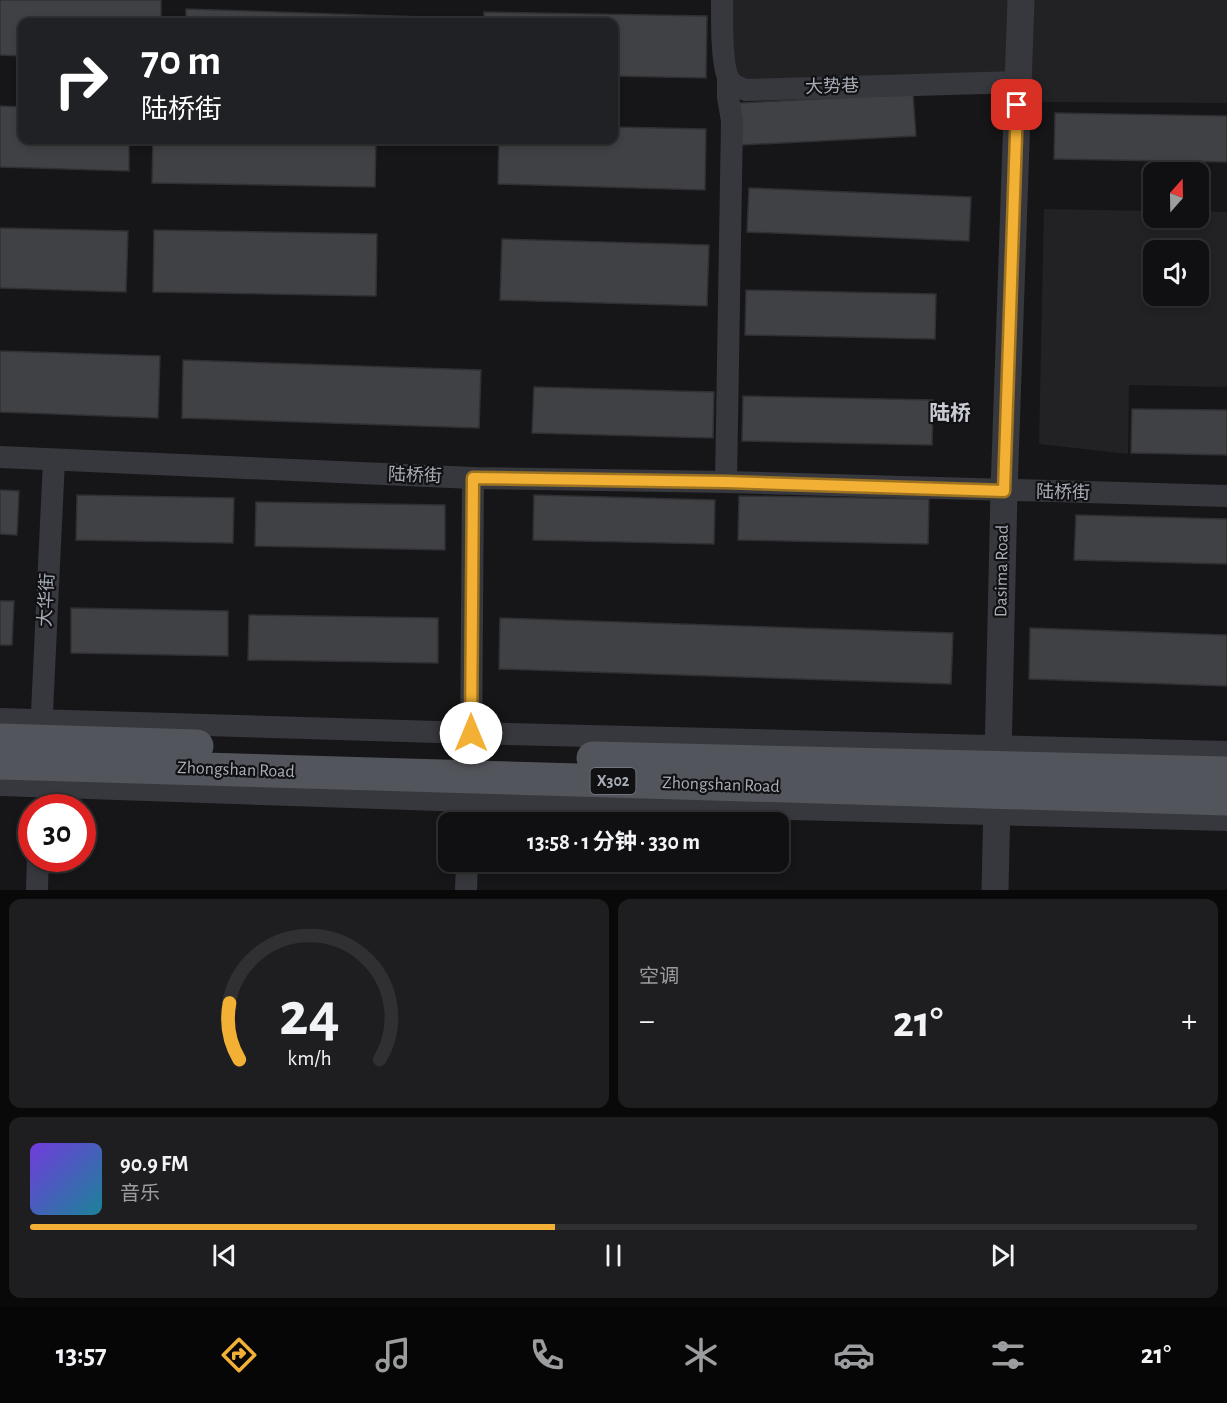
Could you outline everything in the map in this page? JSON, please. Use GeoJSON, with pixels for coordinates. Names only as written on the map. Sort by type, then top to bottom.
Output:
{"type":"FeatureCollection","features":[{"type":"Feature","properties":{"kind":"main road","name":"Zhongshan Road"},"geometry":{"type":"LineString","coordinates":[[0,740],[40,764]]}},
{"type":"Feature","properties":{"kind":"main road","name":"Zhongshan Road"},"geometry":{"type":"LineString","coordinates":[[0,763],[470,778],[998,780],[1227,773]]}},
{"type":"Feature","properties":{"kind":"main road","name":"Zhongshan Road"},"geometry":{"type":"LineString","coordinates":[[998,780],[1227,799]]}},
{"type":"Feature","properties":{"kind":"street"},"geometry":{"type":"LineString","coordinates":[[722,0],[724,60],[732,121],[726,482]]}},
{"type":"Feature","properties":{"kind":"street","name":"Dasima Road"},"geometry":{"type":"LineString","coordinates":[[995,890],[1004,491],[1021,0]]}},
{"type":"Feature","properties":{"kind":"street","name":"大势巷"},"geometry":{"type":"LineString","coordinates":[[728,80],[746,90],[1018,82]]}},
{"type":"Feature","properties":{"kind":"street","name":"陆桥街"},"geometry":{"type":"LineString","coordinates":[[0,457],[473,478],[726,482],[1227,496]]}},
{"type":"Feature","properties":{"kind":"street","name":"大华街"},"geometry":{"type":"LineString","coordinates":[[40,764],[54,460]]}},
{"type":"Feature","properties":{"kind":"street"},"geometry":{"type":"LineString","coordinates":[[470,778],[473,478]]}},
{"type":"Feature","properties":{"kind":"street"},"geometry":{"type":"LineString","coordinates":[[0,719],[40,764]]}},
{"type":"Feature","properties":{"kind":"street"},"geometry":{"type":"LineString","coordinates":[[0,785],[40,764],[470,778],[998,780],[1227,752]]}},
{"type":"Feature","properties":{"kind":"street"},"geometry":{"type":"LineString","coordinates":[[998,780],[1227,820]]}},
{"type":"Feature","properties":{"kind":"street"},"geometry":{"type":"LineString","coordinates":[[37,890],[38,872]]}},
{"type":"Feature","properties":{"kind":"street"},"geometry":{"type":"LineString","coordinates":[[466,890],[467,872]]}},
{"type":"Feature","properties":{"kind":"shaded area"},"geometry":{"type":"Polygon","coordinates":[[[713,0],[1227,0],[1227,103],[1045,102],[985,90],[729,96],[713,0]]]}},
{"type":"Feature","properties":{"kind":"shaded area"},"geometry":{"type":"Polygon","coordinates":[[[1044,209],[1143,211],[1143,228],[1209,228],[1209,211],[1227,212],[1227,387],[1129,385],[1128,454],[1039,444],[1044,209]]]}},
{"type":"Feature","properties":{"kind":"building"},"geometry":{"type":"Polygon","coordinates":[[[0,0],[161,0],[161,18],[18,18],[18,56],[0,55],[0,0]]]}},
{"type":"Feature","properties":{"kind":"building"},"geometry":{"type":"Polygon","coordinates":[[[186,9],[423,17],[423,18],[186,18],[186,9]]]}},
{"type":"Feature","properties":{"kind":"building"},"geometry":{"type":"Polygon","coordinates":[[[484,12],[707,16],[706,78],[618,76],[618,18],[484,18],[484,12]]]}},
{"type":"Feature","properties":{"kind":"building"},"geometry":{"type":"Polygon","coordinates":[[[913,94],[916,136],[741,145],[739,103],[913,94]]]}},
{"type":"Feature","properties":{"kind":"building"},"geometry":{"type":"Polygon","coordinates":[[[0,106],[18,107],[18,144],[129,144],[129,171],[0,167],[0,106]]]}},
{"type":"Feature","properties":{"kind":"building"},"geometry":{"type":"Polygon","coordinates":[[[1055,113],[1227,116],[1227,162],[1054,159],[1055,113]]]}},
{"type":"Feature","properties":{"kind":"building"},"geometry":{"type":"Polygon","coordinates":[[[618,127],[706,129],[705,190],[498,184],[499,144],[618,144],[618,127]]]}},
{"type":"Feature","properties":{"kind":"building"},"geometry":{"type":"Polygon","coordinates":[[[153,144],[376,144],[375,187],[152,183],[153,144]]]}},
{"type":"Feature","properties":{"kind":"building"},"geometry":{"type":"Polygon","coordinates":[[[749,188],[971,197],[969,241],[747,232],[749,188]]]}},
{"type":"Feature","properties":{"kind":"building"},"geometry":{"type":"Polygon","coordinates":[[[0,228],[128,231],[126,292],[0,288],[0,228]]]}},
{"type":"Feature","properties":{"kind":"building"},"geometry":{"type":"Polygon","coordinates":[[[154,230],[377,234],[376,296],[153,292],[154,230]]]}},
{"type":"Feature","properties":{"kind":"building"},"geometry":{"type":"Polygon","coordinates":[[[502,239],[709,245],[707,306],[500,300],[502,239]]]}},
{"type":"Feature","properties":{"kind":"building"},"geometry":{"type":"Polygon","coordinates":[[[746,290],[936,294],[935,339],[745,335],[746,290]]]}},
{"type":"Feature","properties":{"kind":"building"},"geometry":{"type":"Polygon","coordinates":[[[0,351],[160,356],[158,418],[0,412],[0,351]]]}},
{"type":"Feature","properties":{"kind":"building"},"geometry":{"type":"Polygon","coordinates":[[[183,360],[481,370],[479,428],[182,418],[183,360]]]}},
{"type":"Feature","properties":{"kind":"building"},"geometry":{"type":"Polygon","coordinates":[[[534,387],[714,392],[713,438],[532,433],[534,387]]]}},
{"type":"Feature","properties":{"kind":"building"},"geometry":{"type":"Polygon","coordinates":[[[743,396],[933,400],[932,445],[742,441],[743,396]]]}},
{"type":"Feature","properties":{"kind":"building"},"geometry":{"type":"Polygon","coordinates":[[[1132,409],[1227,410],[1227,455],[1131,453],[1132,409]]]}},
{"type":"Feature","properties":{"kind":"building"},"geometry":{"type":"Polygon","coordinates":[[[0,490],[19,491],[17,535],[0,534],[0,490]]]}},
{"type":"Feature","properties":{"kind":"building"},"geometry":{"type":"Polygon","coordinates":[[[77,495],[234,498],[233,543],[76,540],[77,495]]]}},
{"type":"Feature","properties":{"kind":"building"},"geometry":{"type":"Polygon","coordinates":[[[534,495],[715,500],[714,544],[533,540],[534,495]]]}},
{"type":"Feature","properties":{"kind":"building"},"geometry":{"type":"Polygon","coordinates":[[[739,496],[929,499],[928,544],[738,540],[739,496]]]}},
{"type":"Feature","properties":{"kind":"building"},"geometry":{"type":"Polygon","coordinates":[[[256,502],[445,505],[445,550],[255,546],[256,502]]]}},
{"type":"Feature","properties":{"kind":"building"},"geometry":{"type":"Polygon","coordinates":[[[1076,515],[1227,519],[1227,564],[1074,560],[1076,515]]]}},
{"type":"Feature","properties":{"kind":"building"},"geometry":{"type":"Polygon","coordinates":[[[0,601],[14,601],[12,645],[0,645],[0,601]]]}},
{"type":"Feature","properties":{"kind":"building"},"geometry":{"type":"Polygon","coordinates":[[[71,608],[228,611],[228,656],[71,653],[71,608]]]}},
{"type":"Feature","properties":{"kind":"building"},"geometry":{"type":"Polygon","coordinates":[[[249,615],[438,618],[438,663],[248,660],[249,615]]]}},
{"type":"Feature","properties":{"kind":"building"},"geometry":{"type":"Polygon","coordinates":[[[500,618],[953,633],[951,684],[499,669],[500,618]]]}},
{"type":"Feature","properties":{"kind":"building"},"geometry":{"type":"Polygon","coordinates":[[[1030,628],[1227,635],[1227,686],[1029,679],[1030,628]]]}},
{"type":"Feature","properties":{"kind":"district","name":"陆桥"},"geometry":{"type":"Point","coordinates":[950,413]}},
{"type":"Feature","properties":{"kind":"route"},"geometry":{"type":"LineString","coordinates":[[471,733],[473,478],[726,482],[1004,491],[1017,105]]}}]}
